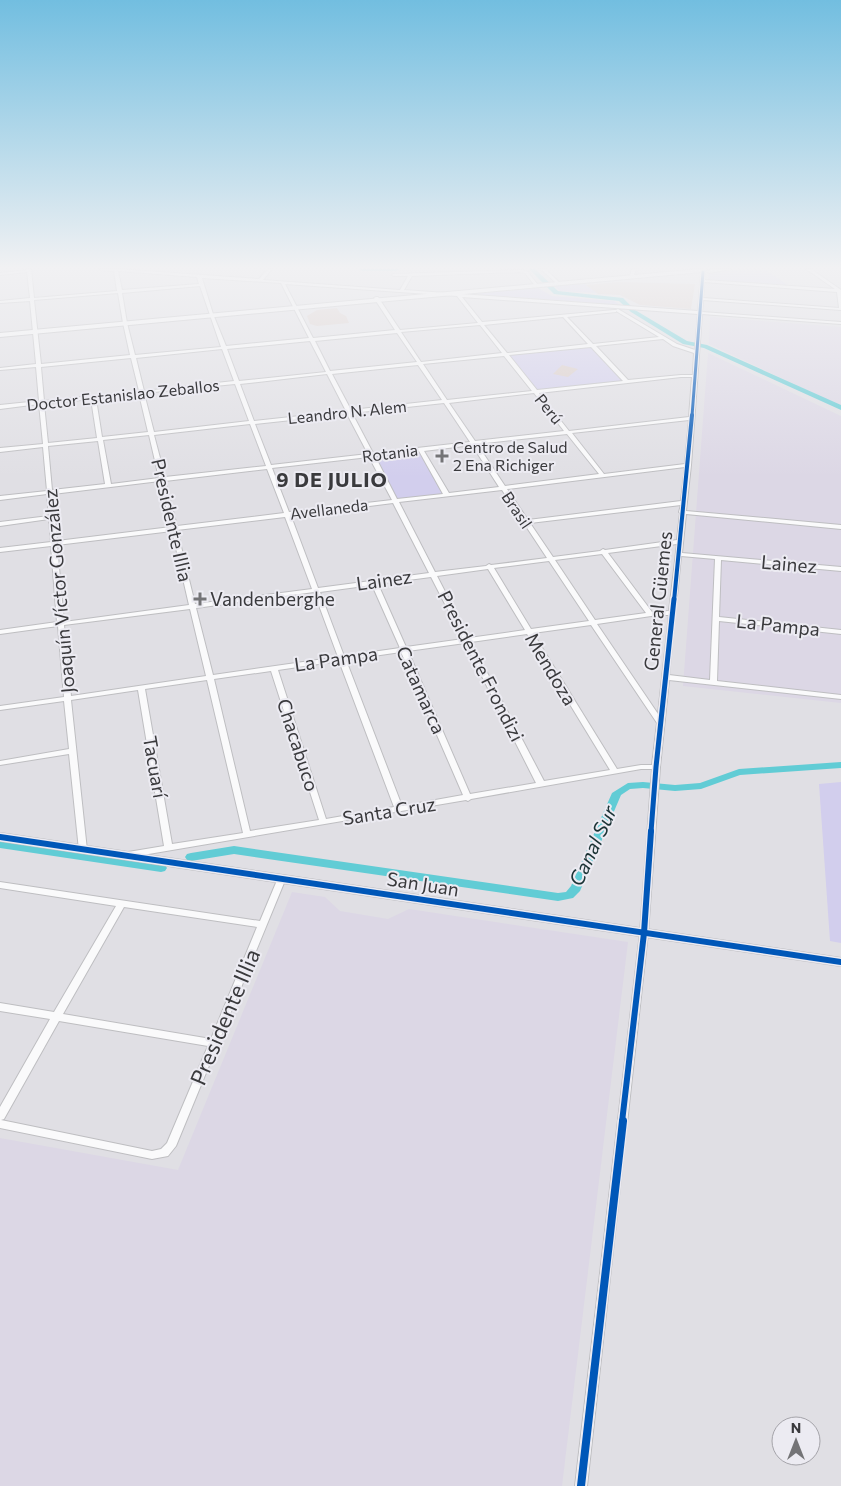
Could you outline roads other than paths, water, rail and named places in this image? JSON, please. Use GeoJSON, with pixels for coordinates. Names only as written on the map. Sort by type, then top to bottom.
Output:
{"type":"FeatureCollection","features":[{"type":"Feature","properties":{"kind":"street","name":"Joaquín Víctor González"},"geometry":{"type":"LineString","coordinates":[[36,338],[72,751],[83,850]]}},
{"type":"Feature","properties":{"kind":"street","name":"Presidente Illia"},"geometry":{"type":"LineString","coordinates":[[129,338],[247,834]]}},
{"type":"Feature","properties":{"kind":"street"},"geometry":{"type":"LineString","coordinates":[[220,338],[399,809]]}},
{"type":"Feature","properties":{"kind":"street"},"geometry":{"type":"LineString","coordinates":[[0,369],[320,338]]}},
{"type":"Feature","properties":{"kind":"street","name":"Brasil"},"geometry":{"type":"LineString","coordinates":[[403,338],[660,722]]}},
{"type":"Feature","properties":{"kind":"street","name":"Perú"},"geometry":{"type":"LineString","coordinates":[[492,338],[603,476]]}},
{"type":"Feature","properties":{"kind":"street"},"geometry":{"type":"LineString","coordinates":[[586,338],[627,382]]}},
{"type":"Feature","properties":{"kind":"street","name":"Doctor Estanislao Zeballos"},"geometry":{"type":"LineString","coordinates":[[0,407],[660,338]]}},
{"type":"Feature","properties":{"kind":"street"},"geometry":{"type":"LineString","coordinates":[[664,338],[684,349],[697,352]]}},
{"type":"Feature","properties":{"kind":"street","name":"General Güemes"},"geometry":{"type":"LineString","coordinates":[[581,1486],[644,933],[660,722],[678,542],[688,465],[698,338]]}},
{"type":"Feature","properties":{"kind":"street","name":"Presidente Frondizi"},"geometry":{"type":"LineString","coordinates":[[313,339],[541,784]]}},
{"type":"Feature","properties":{"kind":"street","name":"Leandro N. Alem"},"geometry":{"type":"LineString","coordinates":[[0,450],[694,376]]}},
{"type":"Feature","properties":{"kind":"street"},"geometry":{"type":"LineString","coordinates":[[93,398],[108,485]]}},
{"type":"Feature","properties":{"kind":"street","name":"Rotania"},"geometry":{"type":"LineString","coordinates":[[0,498],[691,418]]}},
{"type":"Feature","properties":{"kind":"street"},"geometry":{"type":"LineString","coordinates":[[420,449],[446,495]]}},
{"type":"Feature","properties":{"kind":"street","name":"Avellaneda"},"geometry":{"type":"LineString","coordinates":[[0,550],[688,465]]}},
{"type":"Feature","properties":{"kind":"street"},"geometry":{"type":"LineString","coordinates":[[525,522],[683,503]]}},
{"type":"Feature","properties":{"kind":"street"},"geometry":{"type":"LineString","coordinates":[[682,512],[841,527]]}},
{"type":"Feature","properties":{"kind":"street"},"geometry":{"type":"LineString","coordinates":[[0,524],[53,517]]}},
{"type":"Feature","properties":{"kind":"street","name":"Lainez"},"geometry":{"type":"LineString","coordinates":[[0,632],[678,542]]}},
{"type":"Feature","properties":{"kind":"street"},"geometry":{"type":"LineString","coordinates":[[603,551],[650,614]]}},
{"type":"Feature","properties":{"kind":"street","name":"Lainez"},"geometry":{"type":"LineString","coordinates":[[678,554],[841,569]]}},
{"type":"Feature","properties":{"kind":"street"},"geometry":{"type":"LineString","coordinates":[[713,683],[718,557]]}},
{"type":"Feature","properties":{"kind":"street","name":"Mendoza"},"geometry":{"type":"LineString","coordinates":[[489,566],[614,771]]}},
{"type":"Feature","properties":{"kind":"street","name":"Catamarca"},"geometry":{"type":"LineString","coordinates":[[374,582],[468,798]]}},
{"type":"Feature","properties":{"kind":"street","name":"La Pampa"},"geometry":{"type":"LineString","coordinates":[[0,708],[528,631],[650,614],[672,613]]}},
{"type":"Feature","properties":{"kind":"street","name":"La Pampa"},"geometry":{"type":"LineString","coordinates":[[716,619],[841,632]]}},
{"type":"Feature","properties":{"kind":"street","name":"Chacabuco"},"geometry":{"type":"LineString","coordinates":[[274,668],[323,821]]}},
{"type":"Feature","properties":{"kind":"street"},"geometry":{"type":"LineString","coordinates":[[665,677],[841,697]]}},
{"type":"Feature","properties":{"kind":"street","name":"Tacuarí"},"geometry":{"type":"LineString","coordinates":[[141,687],[168,846]]}},
{"type":"Feature","properties":{"kind":"street"},"geometry":{"type":"LineString","coordinates":[[0,763],[72,751]]}},
{"type":"Feature","properties":{"kind":"street","name":"Santa Cruz"},"geometry":{"type":"LineString","coordinates":[[122,855],[468,798],[614,771],[656,767]]}},
{"type":"Feature","properties":{"kind":"street","name":"San Juan"},"geometry":{"type":"LineString","coordinates":[[0,837],[841,962]]}},
{"type":"Feature","properties":{"kind":"street","name":"Presidente Illia"},"geometry":{"type":"LineString","coordinates":[[0,1124],[152,1155],[164,1153],[171,1146],[282,878]]}},
{"type":"Feature","properties":{"kind":"street"},"geometry":{"type":"LineString","coordinates":[[0,885],[263,925]]}},
{"type":"Feature","properties":{"kind":"street"},"geometry":{"type":"LineString","coordinates":[[0,1116],[121,904]]}},
{"type":"Feature","properties":{"kind":"street"},"geometry":{"type":"LineString","coordinates":[[0,1007],[214,1043]]}},
{"type":"Feature","properties":{"kind":"waterway"},"geometry":{"type":"LineString","coordinates":[[677,338],[685,343],[705,346],[841,408]]}},
{"type":"Feature","properties":{"kind":"waterway","name":"Canal Sur"},"geometry":{"type":"LineString","coordinates":[[191,857],[234,850],[558,897],[569,895],[576,888],[617,793],[628,786],[643,785],[675,788],[701,786],[739,772],[841,765]]}},
{"type":"Feature","properties":{"kind":"waterway","name":"Canal Sur"},"geometry":{"type":"LineString","coordinates":[[0,844],[161,868]]}},
{"type":"Feature","properties":{"kind":"place","name":"Centro de Salud 2 Ena Richiger"},"geometry":{"type":"Point","coordinates":[442,456]}},
{"type":"Feature","properties":{"kind":"place","name":"Vandenberghe"},"geometry":{"type":"Point","coordinates":[200,599]}},
{"type":"Feature","properties":{"kind":"district","name":"9 DE JULIO"},"geometry":{"type":"Point","coordinates":[332,480]}}]}
